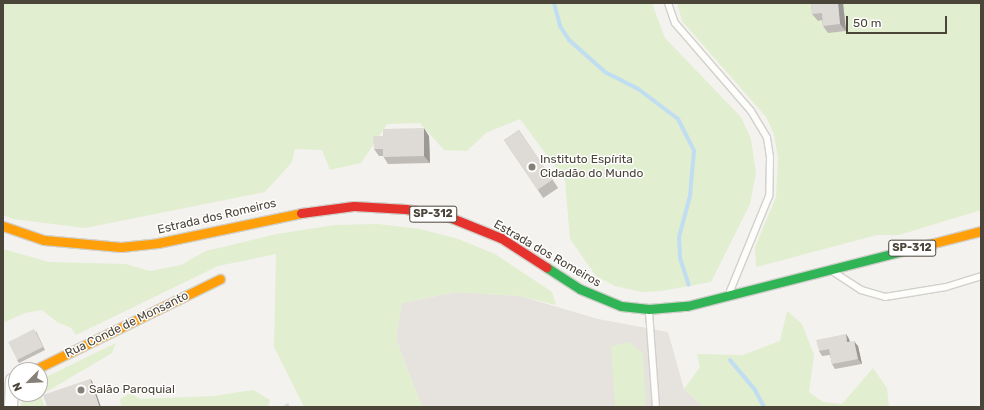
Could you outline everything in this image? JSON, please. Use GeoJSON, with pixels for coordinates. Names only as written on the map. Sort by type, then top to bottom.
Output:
{"type":"FeatureCollection","features":[{"type":"Feature","properties":{"kind":"main road","name":"Estrada dos Romeiros"},"geometry":{"type":"LineString","coordinates":[[3,226],[44,240],[121,247],[158,243],[319,209],[354,206],[406,209],[449,217],[478,228],[501,238],[580,289],[621,306],[649,309],[687,306],[981,231]]}},
{"type":"Feature","properties":{"kind":"main road","name":"Rua Conde de Monsanto"},"geometry":{"type":"LineString","coordinates":[[48,363],[220,279]]}},
{"type":"Feature","properties":{"kind":"lane"},"geometry":{"type":"LineString","coordinates":[[668,3],[675,23],[751,111],[766,138],[770,157],[769,196],[728,296]]}},
{"type":"Feature","properties":{"kind":"lane"},"geometry":{"type":"LineString","coordinates":[[830,269],[861,290],[885,297],[946,287],[981,276]]}},
{"type":"Feature","properties":{"kind":"lane"},"geometry":{"type":"LineString","coordinates":[[649,309],[656,407]]}},
{"type":"Feature","properties":{"kind":"shaded area"},"geometry":{"type":"Polygon","coordinates":[[[456,292],[520,296],[598,319],[668,332],[684,389],[704,407],[422,407],[396,339],[402,303],[456,292]]]}},
{"type":"Feature","properties":{"kind":"green space"},"geometry":{"type":"Polygon","coordinates":[[[3,3],[652,3],[665,38],[741,117],[751,139],[756,173],[750,204],[711,282],[661,291],[642,292],[615,286],[596,276],[570,239],[565,180],[520,119],[486,133],[467,151],[444,150],[420,123],[387,124],[361,163],[330,170],[322,150],[295,149],[292,162],[265,192],[85,228],[13,219],[3,215],[3,3]]]}},
{"type":"Feature","properties":{"kind":"green space"},"geometry":{"type":"Polygon","coordinates":[[[677,3],[981,3],[981,210],[899,235],[877,235],[756,267],[755,247],[776,197],[778,158],[774,134],[766,117],[682,21],[677,3]]]}},
{"type":"Feature","properties":{"kind":"green space"},"geometry":{"type":"Polygon","coordinates":[[[378,224],[420,229],[458,239],[495,254],[552,292],[556,305],[520,296],[456,292],[402,303],[396,339],[422,407],[304,407],[274,347],[276,254],[218,266],[76,335],[71,328],[57,322],[42,310],[25,313],[3,323],[3,249],[49,262],[126,264],[150,271],[181,265],[206,251],[277,234],[334,225],[378,224]]]}},
{"type":"Feature","properties":{"kind":"green space"},"geometry":{"type":"Polygon","coordinates":[[[787,311],[802,324],[814,355],[809,392],[823,402],[842,404],[873,368],[887,388],[889,407],[704,407],[684,389],[700,367],[697,354],[743,355],[780,341],[787,311]]]}},
{"type":"Feature","properties":{"kind":"green space"},"geometry":{"type":"Polygon","coordinates":[[[629,342],[643,353],[646,407],[615,407],[611,346],[629,342]]]}},
{"type":"Feature","properties":{"kind":"green space"},"geometry":{"type":"Polygon","coordinates":[[[116,343],[112,353],[48,391],[48,376],[116,343]]]}},
{"type":"Feature","properties":{"kind":"green space"},"geometry":{"type":"Polygon","coordinates":[[[253,390],[270,400],[268,407],[121,407],[120,399],[131,393],[140,399],[213,396],[253,390]]]}},
{"type":"Feature","properties":{"kind":"green space"},"geometry":{"type":"Polygon","coordinates":[[[21,402],[43,402],[45,407],[21,407],[21,402]]]}},
{"type":"Feature","properties":{"kind":"building"},"geometry":{"type":"Polygon","coordinates":[[[811,3],[838,3],[840,24],[823,26],[822,13],[812,14],[811,3]]]}},
{"type":"Feature","properties":{"kind":"building"},"geometry":{"type":"Polygon","coordinates":[[[424,128],[424,156],[383,157],[383,149],[374,149],[373,136],[383,136],[383,129],[424,128]]]}},
{"type":"Feature","properties":{"kind":"building"},"geometry":{"type":"Polygon","coordinates":[[[519,130],[553,180],[538,190],[504,140],[519,130]]]}},
{"type":"Feature","properties":{"kind":"building"},"geometry":{"type":"Polygon","coordinates":[[[34,329],[43,347],[17,360],[8,342],[34,329]]]}},
{"type":"Feature","properties":{"kind":"building"},"geometry":{"type":"Polygon","coordinates":[[[846,334],[847,342],[854,341],[858,359],[832,364],[829,349],[819,351],[816,340],[846,334]]]}},
{"type":"Feature","properties":{"kind":"building","name":"Salão Paroquial"},"geometry":{"type":"Polygon","coordinates":[[[90,379],[99,406],[47,407],[45,402],[48,402],[48,393],[90,379]]]}},
{"type":"Feature","properties":{"kind":"building"},"geometry":{"type":"Polygon","coordinates":[[[288,403],[290,407],[282,407],[288,403]]]}},
{"type":"Feature","properties":{"kind":"waterway"},"geometry":{"type":"LineString","coordinates":[[554,3],[560,26],[569,40],[605,72],[637,88],[678,119],[694,151],[690,196],[679,237],[680,258],[689,285]]}},
{"type":"Feature","properties":{"kind":"waterway"},"geometry":{"type":"LineString","coordinates":[[730,360],[755,390],[764,407]]}},
{"type":"Feature","properties":{"kind":"traffic: fast"},"geometry":{"type":"LineString","coordinates":[[546,267],[580,289],[621,306],[649,309],[687,306],[930,244]]}},
{"type":"Feature","properties":{"kind":"traffic: slow"},"geometry":{"type":"LineString","coordinates":[[3,226],[44,240],[121,247],[158,243],[301,213]]}},
{"type":"Feature","properties":{"kind":"traffic: slow"},"geometry":{"type":"LineString","coordinates":[[930,244],[981,231]]}},
{"type":"Feature","properties":{"kind":"traffic: slow"},"geometry":{"type":"LineString","coordinates":[[48,363],[220,279]]}},
{"type":"Feature","properties":{"kind":"traffic: jam"},"geometry":{"type":"LineString","coordinates":[[301,213],[354,206],[406,209],[449,217],[501,238],[546,267]]}},
{"type":"Feature","properties":{"kind":"place","name":"Instituto Espírita Cidadão do Mundo"},"geometry":{"type":"Point","coordinates":[532,167]}},
{"type":"Feature","properties":{"kind":"place","name":"Salão Paroquial"},"geometry":{"type":"Point","coordinates":[81,390]}}]}
